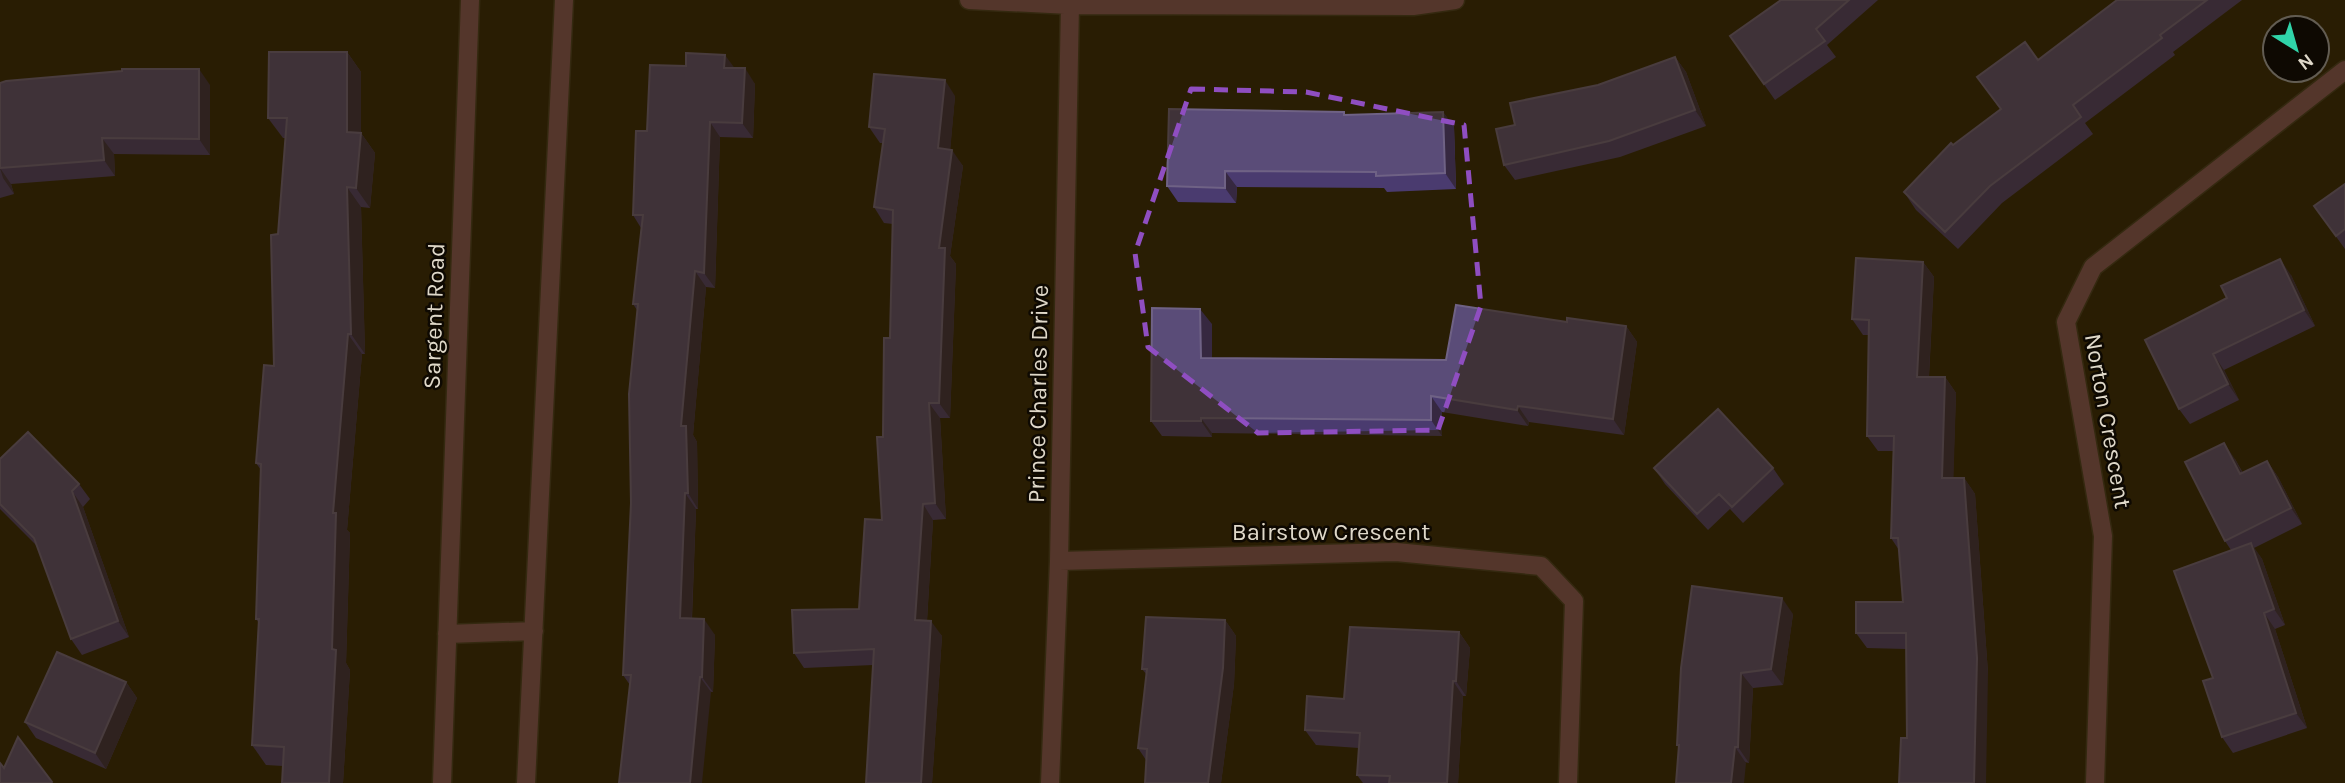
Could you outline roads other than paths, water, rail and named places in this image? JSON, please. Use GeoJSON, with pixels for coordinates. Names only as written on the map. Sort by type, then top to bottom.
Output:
{"type":"FeatureCollection","features":[{"type":"Feature","properties":{"kind":"street","name":"Sargent Road"},"geometry":{"type":"LineString","coordinates":[[442,783],[470,0]]}},
{"type":"Feature","properties":{"kind":"street"},"geometry":{"type":"LineString","coordinates":[[526,783],[564,0]]}},
{"type":"Feature","properties":{"kind":"street"},"geometry":{"type":"LineString","coordinates":[[969,0],[1070,5],[1413,6],[1455,0]]}},
{"type":"Feature","properties":{"kind":"street","name":"Prince Charles Drive"},"geometry":{"type":"LineString","coordinates":[[1050,783],[1059,561],[1070,5]]}},
{"type":"Feature","properties":{"kind":"street","name":"Norton Crescent"},"geometry":{"type":"LineString","coordinates":[[2095,783],[2103,536],[2066,322],[2093,267],[2345,70]]}},
{"type":"Feature","properties":{"kind":"street","name":"Bairstow Crescent"},"geometry":{"type":"LineString","coordinates":[[1059,561],[1396,552],[1541,566],[1574,601],[1568,783]]}},
{"type":"Feature","properties":{"kind":"street"},"geometry":{"type":"LineString","coordinates":[[447,635],[534,631]]}}]}
